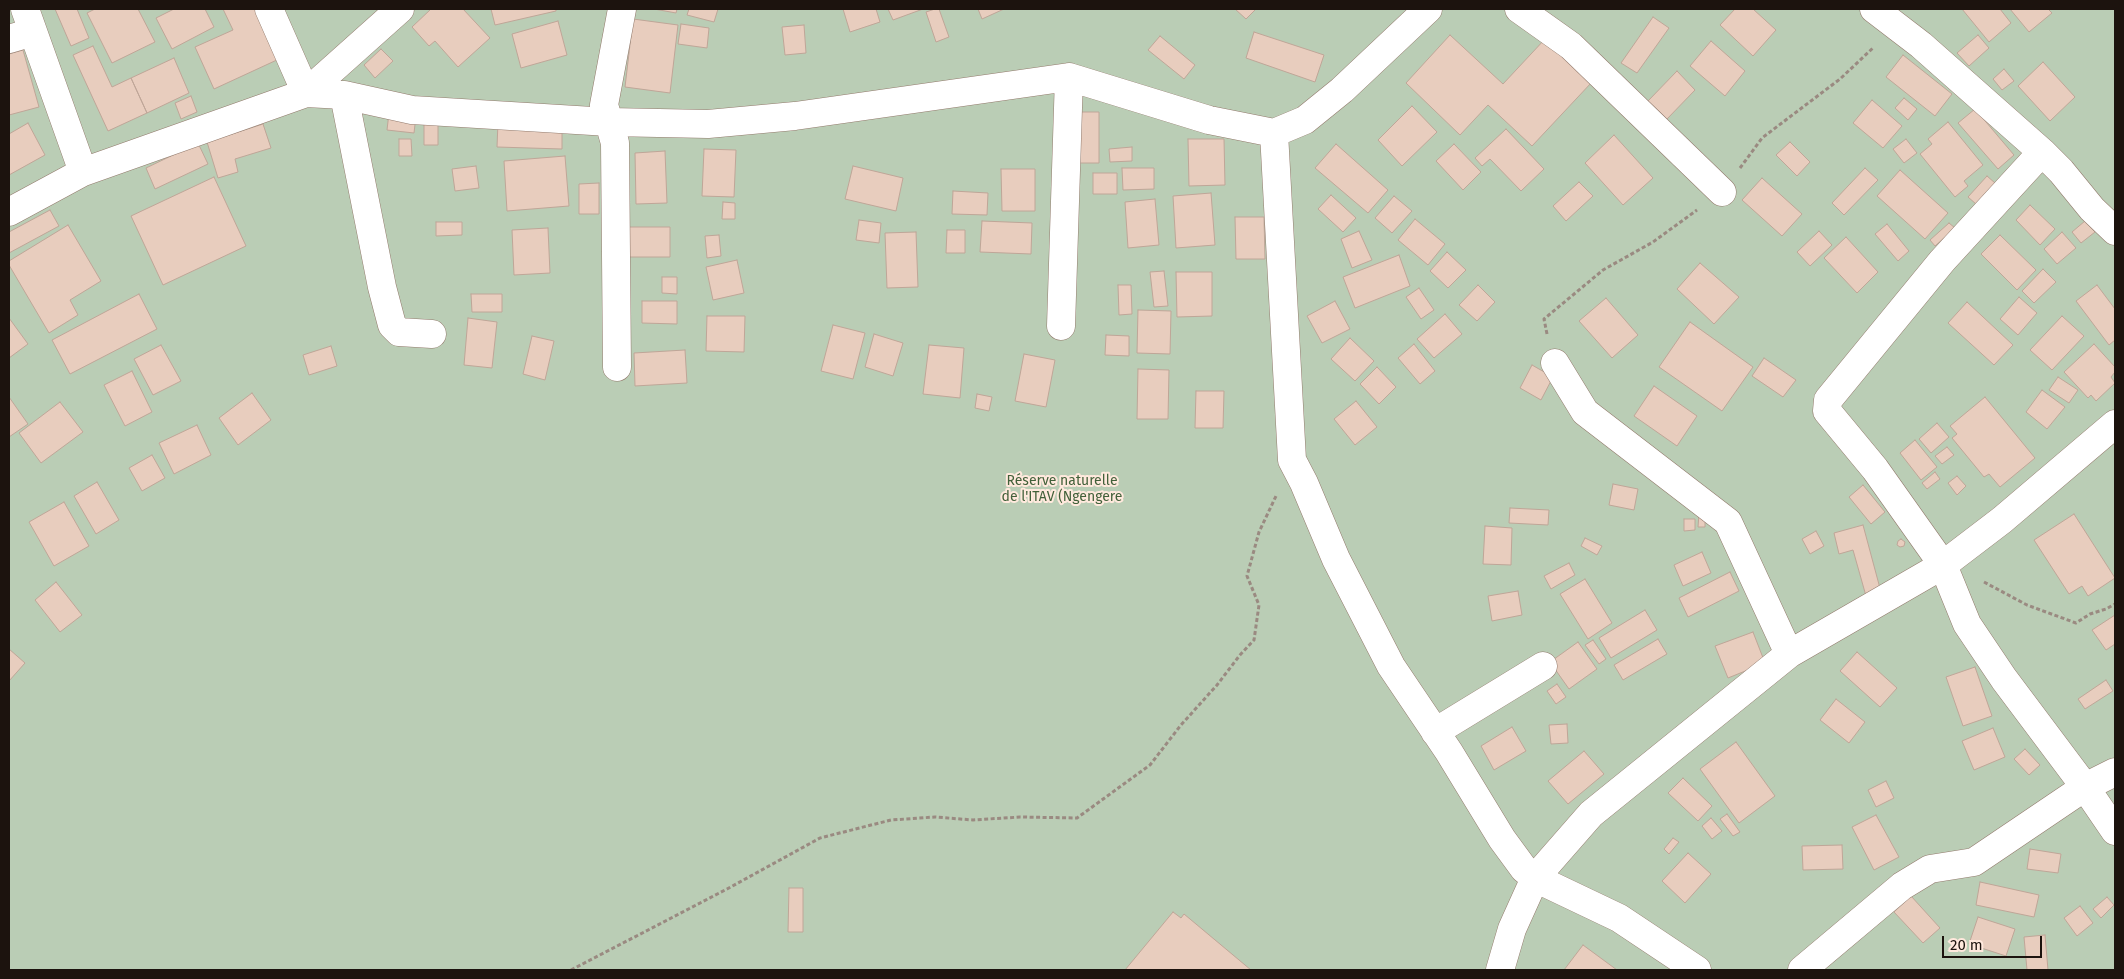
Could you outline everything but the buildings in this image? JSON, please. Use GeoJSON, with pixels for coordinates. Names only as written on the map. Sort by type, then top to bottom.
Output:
{"type":"FeatureCollection","features":[{"type":"Feature","properties":{"kind":"street"},"geometry":{"type":"LineString","coordinates":[[269,9],[306,93]]}},
{"type":"Feature","properties":{"kind":"street"},"geometry":{"type":"LineString","coordinates":[[9,212],[83,172],[306,93],[400,9]]}},
{"type":"Feature","properties":{"kind":"street"},"geometry":{"type":"LineString","coordinates":[[617,367],[615,143],[604,105],[622,9]]}},
{"type":"Feature","properties":{"kind":"street"},"geometry":{"type":"LineString","coordinates":[[306,93],[344,95],[412,110],[609,122],[708,124],[795,116],[1070,77],[1209,120],[1274,133],[1305,120],[1342,90],[1428,9]]}},
{"type":"Feature","properties":{"kind":"street"},"geometry":{"type":"LineString","coordinates":[[1519,9],[1571,46],[1722,192]]}},
{"type":"Feature","properties":{"kind":"street"},"geometry":{"type":"LineString","coordinates":[[1874,9],[1920,45],[2042,152],[2061,171],[2092,209],[2115,231]]}},
{"type":"Feature","properties":{"kind":"street"},"geometry":{"type":"LineString","coordinates":[[22,27],[83,172]]}},
{"type":"Feature","properties":{"kind":"street"},"geometry":{"type":"LineString","coordinates":[[1061,326],[1070,77]]}},
{"type":"Feature","properties":{"kind":"street"},"geometry":{"type":"LineString","coordinates":[[344,95],[382,287],[392,325],[399,332],[432,334]]}},
{"type":"Feature","properties":{"kind":"street"},"geometry":{"type":"LineString","coordinates":[[1274,133],[1292,460],[1304,483],[1336,559],[1391,666],[1502,839],[1524,869],[1535,878],[1619,918],[1697,970]]}},
{"type":"Feature","properties":{"kind":"street"},"geometry":{"type":"LineString","coordinates":[[2042,152],[1942,261],[1828,400],[1827,411],[1875,469],[1943,565],[1967,624],[2004,679],[2115,831]]}},
{"type":"Feature","properties":{"kind":"street"},"geometry":{"type":"LineString","coordinates":[[1554,363],[1584,412],[1728,522],[1789,654]]}},
{"type":"Feature","properties":{"kind":"street"},"geometry":{"type":"LineString","coordinates":[[1500,970],[1512,929],[1535,878],[1591,814],[1789,654],[1943,565],[2002,520],[2115,424]]}},
{"type":"Feature","properties":{"kind":"street"},"geometry":{"type":"LineString","coordinates":[[1435,732],[1543,666]]}},
{"type":"Feature","properties":{"kind":"street"},"geometry":{"type":"LineString","coordinates":[[1802,970],[1902,886],[1930,869],[1974,862],[2084,787],[2115,772]]}},
{"type":"Feature","properties":{"kind":"path"},"geometry":{"type":"LineString","coordinates":[[571,970],[727,889],[820,838],[891,820],[935,817],[973,820],[1020,817],[1077,818],[1150,765],[1181,725],[1254,640],[1259,604],[1247,576],[1259,532],[1292,460]]}},
{"type":"Feature","properties":{"kind":"path"},"geometry":{"type":"LineString","coordinates":[[1943,565],[1970,575],[2027,605],[2076,623],[2090,614],[2115,604]]}},
{"type":"Feature","properties":{"kind":"green space","name":"Réserve naturelle de l'ITAV (Ngengere"},"geometry":{"type":"Polygon","coordinates":[[[9,9],[2115,9],[2115,970],[9,970],[9,9]]]}}]}
